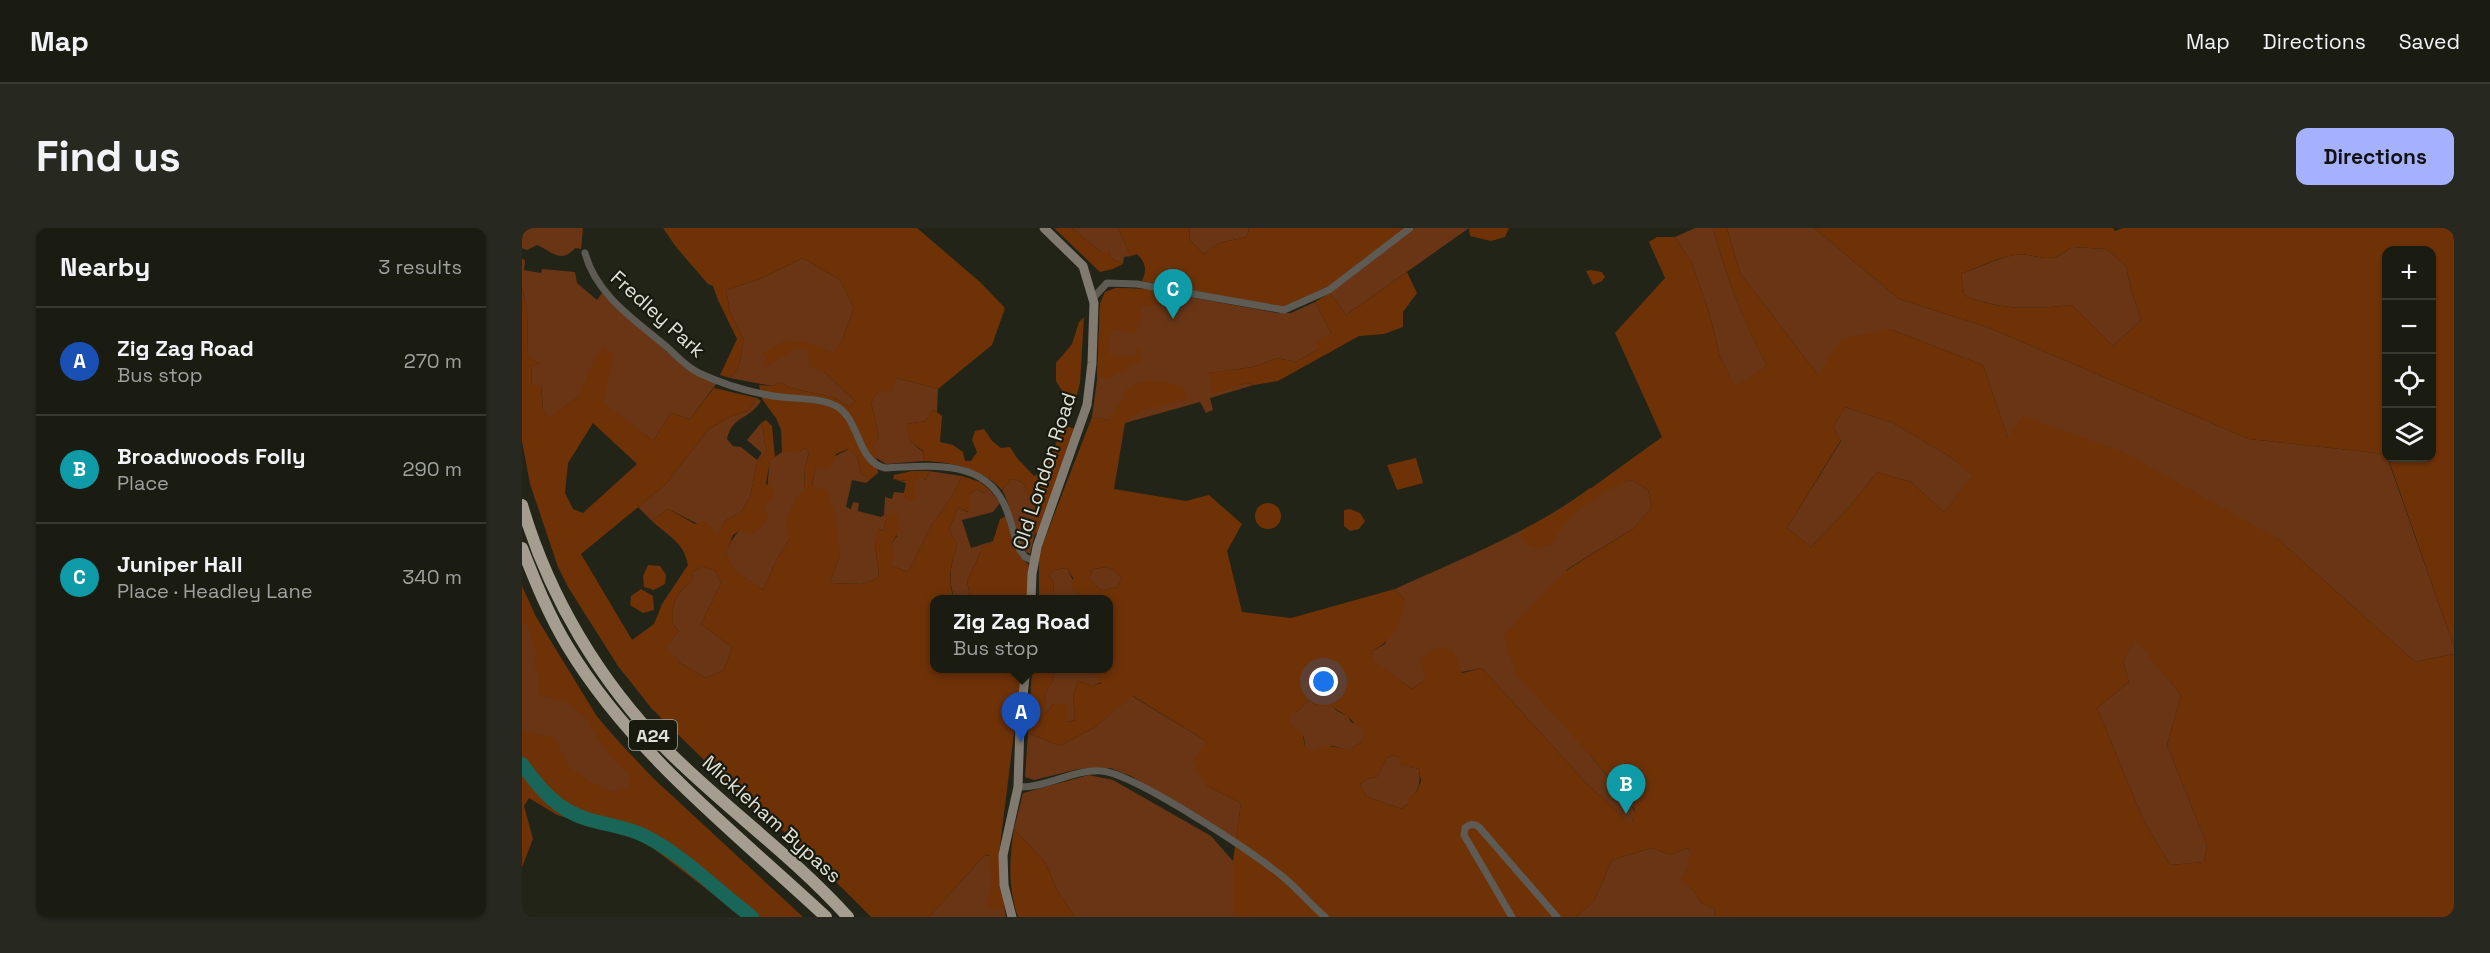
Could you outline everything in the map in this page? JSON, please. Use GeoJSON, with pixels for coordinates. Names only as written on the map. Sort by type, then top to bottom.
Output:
{"type":"FeatureCollection","features":[{"type":"Feature","properties":{"kind":"highway","name":"Mickleham Bypass"},"geometry":{"type":"LineString","coordinates":[[522,506],[535,545],[558,598],[577,633],[618,693],[668,751],[819,887],[848,917]]}},
{"type":"Feature","properties":{"kind":"highway","name":"Mickleham Bypass"},"geometry":{"type":"LineString","coordinates":[[522,548],[551,617],[567,646],[590,681],[634,737],[682,785],[826,917]]}},
{"type":"Feature","properties":{"kind":"main road","name":"Old London Road"},"geometry":{"type":"LineString","coordinates":[[1031,595],[1037,547],[1086,405],[1092,363],[1093,298],[1083,266],[1044,228]]}},
{"type":"Feature","properties":{"kind":"main road"},"geometry":{"type":"LineString","coordinates":[[1012,917],[1004,885],[1003,855],[1018,787],[1020,724],[1026,673]]}},
{"type":"Feature","properties":{"kind":"street"},"geometry":{"type":"LineString","coordinates":[[1093,298],[1107,283],[1137,284],[1284,310],[1329,290],[1410,228]]}},
{"type":"Feature","properties":{"kind":"street","name":"Fredley Park"},"geometry":{"type":"LineString","coordinates":[[585,253],[589,270],[610,299],[699,373],[767,395],[835,406],[845,415],[867,457],[879,466],[885,468],[931,465],[961,470],[986,481],[1004,502],[1020,550],[1025,557],[1034,561]]}},
{"type":"Feature","properties":{"kind":"street"},"geometry":{"type":"LineString","coordinates":[[1018,787],[1030,788],[1090,771],[1109,772],[1123,777],[1251,853],[1290,882],[1325,917]]}},
{"type":"Feature","properties":{"kind":"street"},"geometry":{"type":"LineString","coordinates":[[1512,917],[1464,835],[1465,828],[1469,825],[1479,827],[1557,917]]}},
{"type":"Feature","properties":{"kind":"shaded area"},"geometry":{"type":"Polygon","coordinates":[[[522,228],[583,228],[581,249],[575,248],[570,253],[561,256],[537,245],[527,250],[522,248],[522,228]]]}},
{"type":"Feature","properties":{"kind":"shaded area"},"geometry":{"type":"Polygon","coordinates":[[[663,228],[917,228],[980,282],[1005,308],[992,345],[938,389],[897,378],[891,393],[879,390],[871,402],[879,436],[875,445],[878,473],[871,479],[861,474],[857,457],[848,449],[836,454],[829,470],[816,467],[812,485],[827,490],[835,516],[840,554],[830,583],[862,584],[876,579],[879,575],[875,544],[878,529],[884,531],[886,519],[891,513],[897,516],[899,524],[897,534],[891,544],[895,553],[892,566],[908,572],[931,526],[952,496],[962,476],[980,482],[990,490],[983,493],[977,489],[969,494],[969,512],[958,508],[949,529],[957,545],[951,572],[953,595],[930,595],[930,673],[1022,673],[999,854],[1004,910],[997,910],[987,905],[992,881],[989,855],[984,856],[929,917],[871,917],[791,837],[747,802],[652,709],[618,666],[568,587],[558,567],[530,484],[522,441],[522,286],[527,311],[528,356],[541,365],[531,366],[532,385],[541,385],[543,410],[549,417],[578,397],[594,361],[603,348],[613,354],[604,403],[653,441],[671,413],[690,419],[714,388],[757,398],[749,410],[727,418],[708,430],[665,485],[581,554],[632,640],[654,624],[662,604],[688,565],[679,545],[652,521],[668,509],[695,524],[704,521],[718,533],[725,521],[742,511],[750,497],[757,463],[767,452],[761,423],[766,420],[772,426],[775,458],[770,460],[766,484],[773,489],[773,497],[764,506],[769,516],[752,534],[741,530],[733,535],[726,554],[735,571],[763,590],[777,559],[790,538],[785,522],[797,496],[804,490],[805,467],[809,453],[806,448],[798,452],[782,452],[781,430],[776,418],[762,399],[759,385],[772,386],[781,382],[790,388],[833,397],[850,407],[855,401],[824,372],[809,367],[808,351],[796,349],[765,367],[763,362],[767,359],[763,353],[789,339],[807,342],[834,353],[843,338],[854,308],[840,280],[803,258],[760,279],[726,290],[730,312],[744,340],[738,370],[730,378],[720,375],[737,339],[713,286],[708,284],[663,228]],[[593,423],[568,463],[565,493],[573,509],[583,513],[637,464],[593,423]],[[702,566],[693,572],[692,581],[678,595],[673,611],[673,625],[679,631],[667,647],[680,663],[706,678],[724,670],[732,647],[701,624],[721,583],[715,571],[702,566]]]}},
{"type":"Feature","properties":{"kind":"shaded area"},"geometry":{"type":"Polygon","coordinates":[[[1054,228],[1072,228],[1101,252],[1108,252],[1114,260],[1123,264],[1100,272],[1054,228]]]}},
{"type":"Feature","properties":{"kind":"shaded area"},"geometry":{"type":"Polygon","coordinates":[[[1072,228],[1118,228],[1131,256],[1124,257],[1123,264],[1114,260],[1108,252],[1101,252],[1072,228]]]}},
{"type":"Feature","properties":{"kind":"shaded area"},"geometry":{"type":"Polygon","coordinates":[[[1118,228],[1189,228],[1190,240],[1204,254],[1219,243],[1247,237],[1249,228],[1406,228],[1327,289],[1285,306],[1278,306],[1142,281],[1145,273],[1144,264],[1137,254],[1131,256],[1118,228]]]}},
{"type":"Feature","properties":{"kind":"shaded area"},"geometry":{"type":"Polygon","coordinates":[[[1189,228],[1249,228],[1247,237],[1219,243],[1204,254],[1190,240],[1189,228]]]}},
{"type":"Feature","properties":{"kind":"shaded area"},"geometry":{"type":"Polygon","coordinates":[[[1415,228],[1469,228],[1346,315],[1330,293],[1415,228]]]}},
{"type":"Feature","properties":{"kind":"shaded area"},"geometry":{"type":"Polygon","coordinates":[[[1469,228],[1509,228],[1505,237],[1491,241],[1470,236],[1469,228]]]}},
{"type":"Feature","properties":{"kind":"shaded area"},"geometry":{"type":"Polygon","coordinates":[[[1695,228],[1713,228],[1736,298],[1767,366],[1735,387],[1720,357],[1709,312],[1692,263],[1675,237],[1695,228]]]}},
{"type":"Feature","properties":{"kind":"shaded area"},"geometry":{"type":"Polygon","coordinates":[[[1713,228],[1727,228],[1740,273],[1818,375],[1841,339],[1890,329],[1983,365],[2008,438],[2023,416],[2125,453],[2278,539],[2415,662],[2454,654],[2454,917],[1714,917],[1715,909],[1701,903],[1693,890],[1680,879],[1689,867],[1687,859],[1691,853],[1688,848],[1670,855],[1652,848],[1612,860],[1594,901],[1576,917],[1233,917],[1233,861],[1241,803],[1207,786],[1192,762],[1206,741],[1133,696],[1095,727],[1060,746],[1028,733],[1032,673],[1054,673],[1046,693],[1045,714],[1054,704],[1064,703],[1067,707],[1067,722],[1075,720],[1073,697],[1078,681],[1093,686],[1101,683],[1095,673],[1113,673],[1113,595],[1078,595],[1072,589],[1073,578],[1067,568],[1053,570],[1049,576],[1054,582],[1055,595],[1039,595],[1039,554],[1092,417],[1109,420],[1131,386],[1145,381],[1161,382],[1182,386],[1188,400],[1146,409],[1125,423],[1114,489],[1186,501],[1209,495],[1242,524],[1227,551],[1242,612],[1291,618],[1395,589],[1404,599],[1400,616],[1392,635],[1372,651],[1374,661],[1412,689],[1426,679],[1420,660],[1437,647],[1453,650],[1462,673],[1482,668],[1585,782],[1626,822],[1632,822],[1635,810],[1590,755],[1515,673],[1504,635],[1567,570],[1634,528],[1652,507],[1648,490],[1632,480],[1606,491],[1565,523],[1551,545],[1538,548],[1521,541],[1521,531],[1565,507],[1662,437],[1615,333],[1665,278],[1649,242],[1657,237],[1675,237],[1692,263],[1709,312],[1720,357],[1735,386],[1767,366],[1730,282],[1713,228]],[[1845,407],[1833,427],[1841,440],[1787,528],[1811,547],[1850,506],[1877,472],[1911,482],[1944,512],[1972,476],[1952,458],[1893,423],[1845,407]],[[1107,567],[1093,569],[1089,579],[1102,591],[1117,587],[1122,578],[1107,567]],[[2135,639],[2123,661],[2129,682],[2097,708],[2143,819],[2170,865],[2204,862],[2207,845],[2167,745],[2181,695],[2135,639]],[[1309,700],[1296,713],[1290,713],[1290,725],[1302,731],[1305,747],[1311,752],[1329,746],[1349,750],[1360,743],[1366,730],[1355,725],[1349,717],[1332,706],[1318,706],[1309,700]],[[1393,755],[1386,759],[1377,777],[1366,779],[1360,785],[1367,797],[1402,809],[1407,805],[1410,796],[1416,793],[1421,781],[1419,769],[1400,765],[1401,758],[1393,755]]]}},
{"type":"Feature","properties":{"kind":"shaded area"},"geometry":{"type":"Polygon","coordinates":[[[1727,228],[1814,228],[1899,299],[1987,327],[2249,439],[2382,454],[2382,462],[2389,462],[2454,647],[2454,654],[2415,662],[2278,539],[2008,438],[1983,365],[1890,329],[1818,375],[1740,273],[1727,228]]]}},
{"type":"Feature","properties":{"kind":"shaded area"},"geometry":{"type":"Polygon","coordinates":[[[1814,228],[2113,228],[2115,231],[2123,228],[2454,228],[2454,647],[2389,462],[2436,462],[2436,246],[2382,246],[2382,454],[2249,439],[1987,327],[1899,299],[1814,228]],[[2072,247],[2056,257],[2015,255],[2001,258],[1961,274],[1964,295],[1990,304],[2017,308],[2072,305],[2113,346],[2141,320],[2126,266],[2107,249],[2072,247]]]}},
{"type":"Feature","properties":{"kind":"shaded area"},"geometry":{"type":"Polygon","coordinates":[[[2072,247],[2107,249],[2126,266],[2141,320],[2113,346],[2072,305],[2017,308],[1990,304],[1964,295],[1961,274],[2008,256],[2049,258],[2056,257],[2072,247]]]}},
{"type":"Feature","properties":{"kind":"shaded area"},"geometry":{"type":"Polygon","coordinates":[[[803,258],[840,280],[854,308],[843,338],[824,372],[855,401],[850,407],[833,397],[790,388],[781,382],[772,386],[730,378],[738,370],[744,340],[730,312],[726,290],[760,279],[803,258]]]}},
{"type":"Feature","properties":{"kind":"shaded area"},"geometry":{"type":"Polygon","coordinates":[[[522,259],[525,260],[524,270],[541,273],[542,269],[575,272],[577,283],[597,300],[602,293],[685,368],[717,383],[690,419],[671,413],[653,441],[584,389],[578,397],[549,418],[543,410],[541,385],[532,386],[531,366],[540,364],[528,357],[527,311],[522,286],[522,259]]]}},
{"type":"Feature","properties":{"kind":"shaded area"},"geometry":{"type":"Polygon","coordinates":[[[1586,271],[1602,272],[1605,277],[1593,285],[1586,271]]]}},
{"type":"Feature","properties":{"kind":"shaded area"},"geometry":{"type":"Polygon","coordinates":[[[1407,272],[1417,293],[1403,312],[1403,327],[1384,334],[1359,336],[1278,381],[1254,385],[1247,383],[1213,394],[1208,373],[1253,367],[1277,358],[1296,362],[1318,349],[1317,341],[1331,333],[1315,302],[1330,293],[1346,315],[1407,272]]]}},
{"type":"Feature","properties":{"kind":"shaded area"},"geometry":{"type":"Polygon","coordinates":[[[1116,288],[1146,289],[1278,313],[1291,313],[1315,302],[1331,333],[1318,349],[1296,362],[1277,358],[1253,367],[1209,373],[1213,393],[1247,383],[1254,385],[1210,398],[1213,410],[1206,413],[1200,402],[1125,423],[1092,417],[1097,380],[1100,304],[1105,292],[1116,288]]]}},
{"type":"Feature","properties":{"kind":"shaded area"},"geometry":{"type":"Polygon","coordinates":[[[1116,288],[1146,289],[1176,295],[1173,303],[1141,307],[1140,322],[1134,333],[1112,329],[1109,355],[1135,356],[1137,348],[1140,351],[1140,361],[1109,378],[1097,377],[1100,304],[1105,292],[1116,288]]]}},
{"type":"Feature","properties":{"kind":"shaded area"},"geometry":{"type":"Polygon","coordinates":[[[1084,317],[1080,383],[1077,395],[1064,394],[1056,381],[1056,363],[1072,344],[1079,322],[1084,317]]]}},
{"type":"Feature","properties":{"kind":"shaded area"},"geometry":{"type":"Polygon","coordinates":[[[897,378],[938,389],[937,412],[933,409],[926,421],[907,424],[910,441],[923,452],[924,461],[886,464],[875,457],[875,444],[879,436],[871,402],[879,390],[897,378]]]}},
{"type":"Feature","properties":{"kind":"shaded area"},"geometry":{"type":"Polygon","coordinates":[[[757,398],[761,401],[733,426],[727,439],[733,446],[741,447],[757,460],[762,453],[747,440],[761,423],[767,452],[757,463],[750,497],[742,511],[725,521],[718,534],[668,509],[652,521],[638,507],[665,485],[708,430],[727,418],[749,410],[757,398]]]}},
{"type":"Feature","properties":{"kind":"shaded area"},"geometry":{"type":"Polygon","coordinates":[[[1845,407],[1893,423],[1952,458],[1973,476],[1944,512],[1911,482],[1877,472],[1850,506],[1811,547],[1787,528],[1841,441],[1833,427],[1845,407]]]}},
{"type":"Feature","properties":{"kind":"shaded area"},"geometry":{"type":"Polygon","coordinates":[[[933,409],[942,416],[940,442],[953,445],[963,452],[965,461],[971,461],[977,452],[972,440],[975,431],[984,429],[992,441],[1001,448],[1010,447],[1034,476],[1043,473],[1064,425],[1075,429],[1038,534],[1033,532],[1038,511],[1022,482],[1011,479],[1002,490],[986,477],[966,468],[924,461],[923,451],[910,441],[906,424],[926,421],[933,409]]]}},
{"type":"Feature","properties":{"kind":"shaded area"},"geometry":{"type":"Polygon","coordinates":[[[806,448],[809,453],[805,467],[804,490],[790,538],[777,559],[763,590],[734,571],[726,554],[734,538],[760,513],[764,506],[770,460],[782,452],[798,452],[806,448]]]}},
{"type":"Feature","properties":{"kind":"shaded area"},"geometry":{"type":"Polygon","coordinates":[[[849,449],[857,457],[861,474],[871,479],[866,483],[852,480],[846,507],[851,509],[853,502],[859,503],[858,511],[881,517],[884,515],[885,497],[892,499],[894,492],[904,493],[906,483],[896,480],[908,481],[905,499],[915,498],[915,480],[919,476],[926,480],[929,471],[962,476],[952,496],[931,526],[908,572],[892,566],[891,544],[897,536],[886,519],[884,531],[879,529],[875,544],[879,575],[876,579],[862,584],[830,583],[840,554],[812,486],[816,466],[849,449]]]}},
{"type":"Feature","properties":{"kind":"shaded area"},"geometry":{"type":"Polygon","coordinates":[[[1416,458],[1423,483],[1397,490],[1387,465],[1416,458]]]}},
{"type":"Feature","properties":{"kind":"shaded area"},"geometry":{"type":"Polygon","coordinates":[[[912,471],[929,471],[926,480],[919,477],[915,480],[915,498],[910,501],[905,499],[907,481],[893,479],[894,475],[912,471]]]}},
{"type":"Feature","properties":{"kind":"shaded area"},"geometry":{"type":"Polygon","coordinates":[[[1011,479],[1022,482],[1038,511],[1030,554],[1020,543],[1002,490],[1011,479]]]}},
{"type":"Feature","properties":{"kind":"shaded area"},"geometry":{"type":"Polygon","coordinates":[[[1632,480],[1648,490],[1652,507],[1634,528],[1566,570],[1590,755],[1635,811],[1632,822],[1626,823],[1621,815],[1585,782],[1482,668],[1426,679],[1412,689],[1373,661],[1372,651],[1385,644],[1404,599],[1395,589],[1520,531],[1590,488],[1599,495],[1620,483],[1632,480]]]}},
{"type":"Feature","properties":{"kind":"shaded area"},"geometry":{"type":"Polygon","coordinates":[[[977,489],[983,493],[990,490],[1000,503],[993,512],[962,520],[971,548],[993,541],[983,547],[967,581],[970,595],[954,595],[951,572],[957,545],[949,529],[958,508],[968,512],[969,494],[977,489]]]}},
{"type":"Feature","properties":{"kind":"shaded area"},"geometry":{"type":"Polygon","coordinates":[[[1268,503],[1277,507],[1281,516],[1277,525],[1268,529],[1259,525],[1255,516],[1259,507],[1268,503]]]}},
{"type":"Feature","properties":{"kind":"shaded area"},"geometry":{"type":"Polygon","coordinates":[[[1350,509],[1360,513],[1365,521],[1359,529],[1350,531],[1344,526],[1344,510],[1350,509]]]}},
{"type":"Feature","properties":{"kind":"shaded area"},"geometry":{"type":"Polygon","coordinates":[[[1006,516],[1020,556],[1029,565],[1027,595],[970,595],[967,581],[983,547],[993,541],[1000,519],[1006,516]]]}},
{"type":"Feature","properties":{"kind":"shaded area"},"geometry":{"type":"Polygon","coordinates":[[[648,565],[660,566],[666,575],[665,584],[654,590],[644,587],[643,576],[648,565]]]}},
{"type":"Feature","properties":{"kind":"shaded area"},"geometry":{"type":"Polygon","coordinates":[[[702,566],[715,571],[721,583],[701,624],[732,647],[724,670],[706,678],[680,663],[666,647],[679,631],[673,625],[675,600],[692,581],[693,572],[702,566]]]}},
{"type":"Feature","properties":{"kind":"shaded area"},"geometry":{"type":"Polygon","coordinates":[[[1107,567],[1122,578],[1117,587],[1102,591],[1089,579],[1093,569],[1107,567]]]}},
{"type":"Feature","properties":{"kind":"shaded area"},"geometry":{"type":"Polygon","coordinates":[[[1067,568],[1080,595],[1053,594],[1054,582],[1049,576],[1053,570],[1067,568]]]}},
{"type":"Feature","properties":{"kind":"shaded area"},"geometry":{"type":"Polygon","coordinates":[[[522,586],[536,617],[601,723],[653,778],[803,917],[743,917],[641,839],[557,815],[529,798],[524,806],[533,839],[522,867],[522,731],[555,738],[569,767],[591,782],[613,792],[629,786],[630,777],[603,747],[588,720],[566,701],[538,695],[539,678],[534,663],[537,653],[527,625],[522,624],[522,586]]]}},
{"type":"Feature","properties":{"kind":"shaded area"},"geometry":{"type":"Polygon","coordinates":[[[522,587],[536,617],[594,713],[653,778],[624,808],[522,746],[522,587]]]}},
{"type":"Feature","properties":{"kind":"shaded area"},"geometry":{"type":"Polygon","coordinates":[[[641,589],[653,596],[654,610],[643,613],[630,605],[631,596],[641,589]]]}},
{"type":"Feature","properties":{"kind":"shaded area"},"geometry":{"type":"Polygon","coordinates":[[[2135,638],[2181,695],[2167,745],[2207,845],[2204,862],[2170,865],[2143,819],[2097,708],[2129,682],[2123,661],[2135,638]]]}},
{"type":"Feature","properties":{"kind":"shaded area"},"geometry":{"type":"Polygon","coordinates":[[[1054,673],[1097,673],[1101,682],[1093,686],[1078,681],[1073,697],[1075,720],[1066,722],[1067,707],[1054,704],[1044,715],[1046,693],[1054,673]]]}},
{"type":"Feature","properties":{"kind":"shaded area"},"geometry":{"type":"Polygon","coordinates":[[[1132,696],[1206,741],[1207,786],[1241,803],[1236,841],[1131,776],[1110,768],[1079,769],[1034,780],[1025,777],[1028,733],[1060,746],[1095,727],[1132,696]]]}},
{"type":"Feature","properties":{"kind":"shaded area"},"geometry":{"type":"Polygon","coordinates":[[[1309,700],[1318,706],[1332,706],[1348,716],[1351,722],[1367,730],[1360,743],[1349,750],[1333,746],[1311,753],[1305,747],[1304,737],[1290,725],[1290,713],[1296,713],[1309,700]]]}},
{"type":"Feature","properties":{"kind":"shaded area"},"geometry":{"type":"Polygon","coordinates":[[[1393,755],[1401,758],[1401,765],[1419,769],[1416,791],[1402,809],[1367,797],[1360,785],[1366,779],[1377,777],[1386,759],[1393,755]]]}},
{"type":"Feature","properties":{"kind":"shaded area"},"geometry":{"type":"Polygon","coordinates":[[[1089,775],[1113,780],[1211,836],[1233,861],[1233,917],[1075,917],[1058,892],[1045,862],[1014,829],[1023,793],[1089,775]]]}},
{"type":"Feature","properties":{"kind":"shaded area"},"geometry":{"type":"Polygon","coordinates":[[[1014,829],[1045,862],[1058,892],[1075,917],[1018,917],[1012,895],[1010,873],[1014,829]]]}},
{"type":"Feature","properties":{"kind":"shaded area"},"geometry":{"type":"Polygon","coordinates":[[[1652,848],[1670,855],[1688,848],[1691,853],[1689,867],[1681,879],[1693,890],[1701,903],[1715,909],[1714,917],[1576,917],[1594,901],[1612,860],[1652,848]]]}},
{"type":"Feature","properties":{"kind":"shaded area"},"geometry":{"type":"Polygon","coordinates":[[[999,854],[999,873],[1006,917],[929,917],[984,856],[999,854]]]}},
{"type":"Feature","properties":{"kind":"waterway"},"geometry":{"type":"LineString","coordinates":[[522,764],[550,798],[567,810],[587,819],[638,833],[660,844],[752,917]]}},
{"type":"Feature","properties":{"kind":"place","name":"Juniper Hall"},"geometry":{"type":"Point","coordinates":[1173,319]}},
{"type":"Feature","properties":{"kind":"place","name":"Zig Zag Road"},"geometry":{"type":"Point","coordinates":[1021,742]}},
{"type":"Feature","properties":{"kind":"place","name":"Broadwoods Folly"},"geometry":{"type":"Point","coordinates":[1626,814]}}]}
